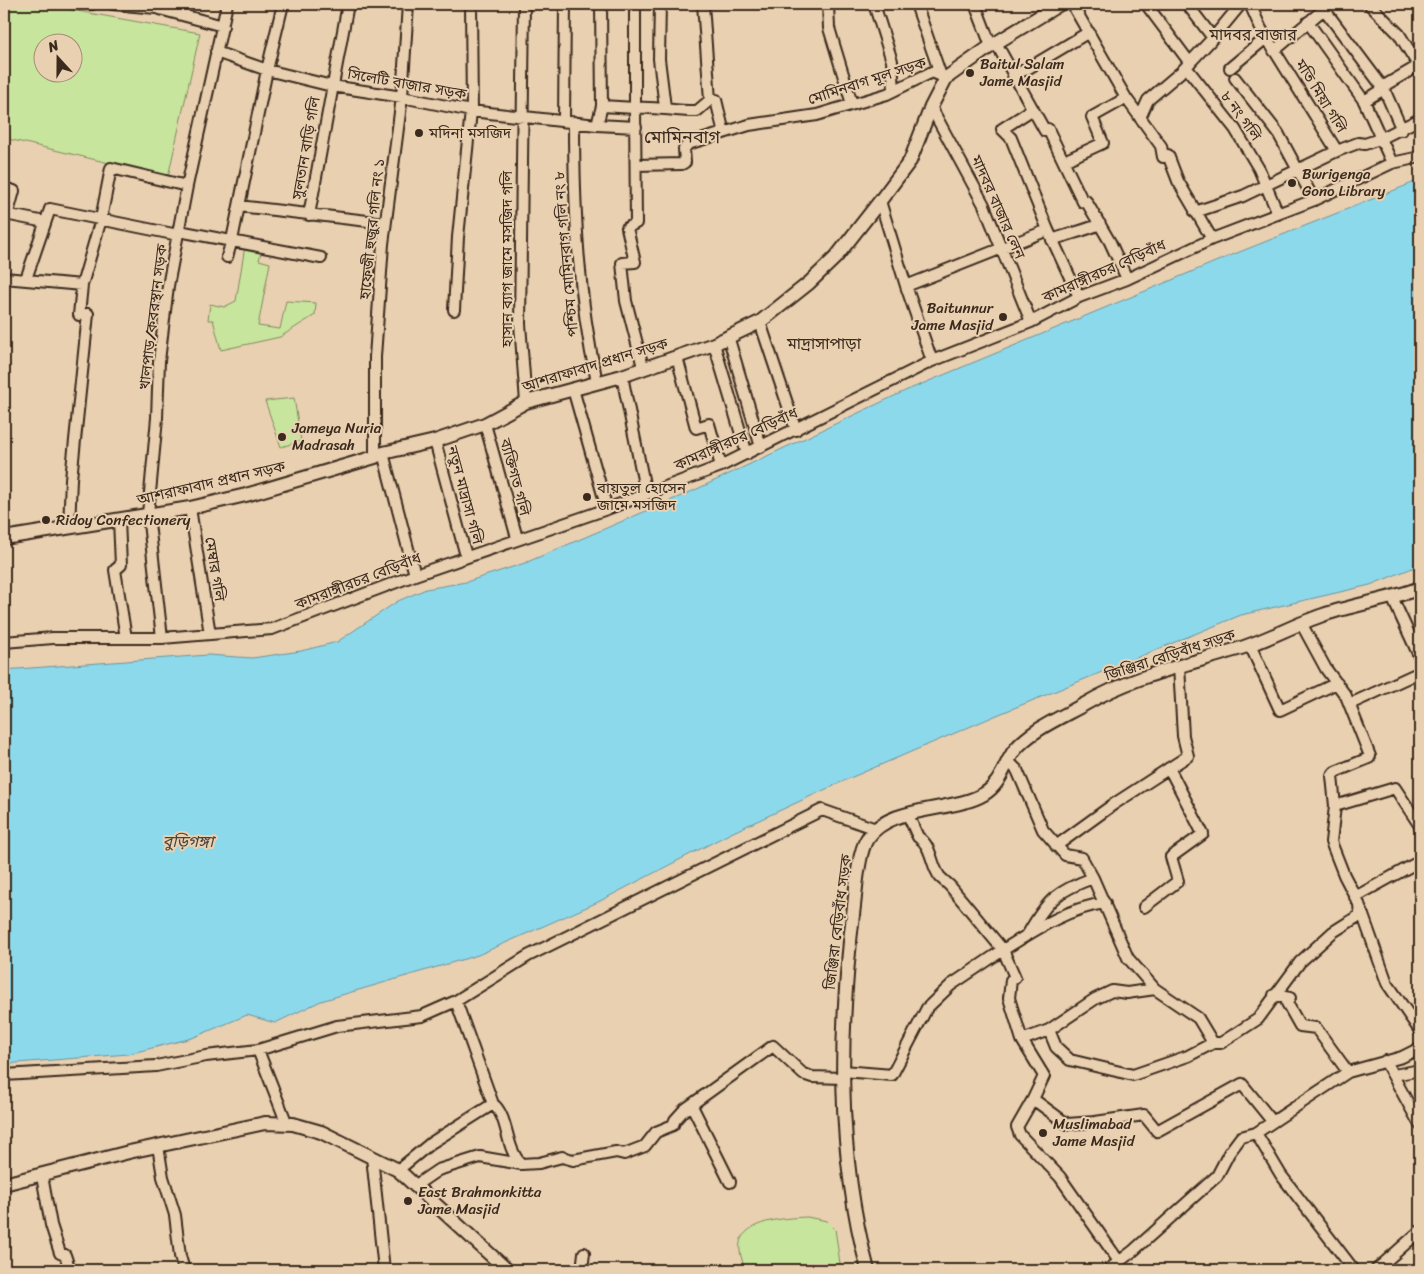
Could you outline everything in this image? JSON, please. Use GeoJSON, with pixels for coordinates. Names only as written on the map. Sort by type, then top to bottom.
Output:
{"type":"FeatureCollection","features":[{"type":"Feature","properties":{"kind":"street"},"geometry":{"type":"LineString","coordinates":[[78,4],[90,4]]}},
{"type":"Feature","properties":{"kind":"street"},"geometry":{"type":"LineString","coordinates":[[114,4],[156,6],[223,26]]}},
{"type":"Feature","properties":{"kind":"street"},"geometry":{"type":"LineString","coordinates":[[183,15],[185,4]]}},
{"type":"Feature","properties":{"kind":"street","name":"খালপাড়/কবরস্থান সড়ক"},"geometry":{"type":"LineString","coordinates":[[162,638],[148,514],[157,418],[159,361],[168,286],[178,233],[227,4]]}},
{"type":"Feature","properties":{"kind":"street"},"geometry":{"type":"LineString","coordinates":[[227,257],[238,215],[267,70],[283,4]]}},
{"type":"Feature","properties":{"kind":"street","name":"সুলতান বাড়ি গলি"},"geometry":{"type":"LineString","coordinates":[[308,215],[348,4]]}},
{"type":"Feature","properties":{"kind":"street","name":"হাফেজী হুজুর গলি নং ১"},"geometry":{"type":"LineString","coordinates":[[408,4],[402,97],[385,224],[375,357],[379,455],[415,574]]}},
{"type":"Feature","properties":{"kind":"street"},"geometry":{"type":"LineString","coordinates":[[454,310],[458,237],[472,111],[471,4]]}},
{"type":"Feature","properties":{"kind":"street","name":"হাসান ব্যাগ জামে মসজিদ গলি"},"geometry":{"type":"LineString","coordinates":[[524,4],[520,324],[526,402]]}},
{"type":"Feature","properties":{"kind":"street","name":"পশ্চিম মোমিনবাগ গলি নং ৮"},"geometry":{"type":"LineString","coordinates":[[565,4],[569,122],[576,231],[588,339],[597,382]]}},
{"type":"Feature","properties":{"kind":"street"},"geometry":{"type":"LineString","coordinates":[[601,4],[602,106],[597,125],[636,127]]}},
{"type":"Feature","properties":{"kind":"street"},"geometry":{"type":"LineString","coordinates":[[635,4],[636,223],[627,228],[635,262],[622,263],[626,301],[643,367]]}},
{"type":"Feature","properties":{"kind":"street"},"geometry":{"type":"LineString","coordinates":[[660,4],[659,59],[665,108]]}},
{"type":"Feature","properties":{"kind":"street"},"geometry":{"type":"LineString","coordinates":[[703,4],[710,100]]}},
{"type":"Feature","properties":{"kind":"street"},"geometry":{"type":"LineString","coordinates":[[828,4],[829,28],[852,104]]}},
{"type":"Feature","properties":{"kind":"street"},"geometry":{"type":"LineString","coordinates":[[874,4],[892,61],[894,90]]}},
{"type":"Feature","properties":{"kind":"street"},"geometry":{"type":"LineString","coordinates":[[916,4],[944,77]]}},
{"type":"Feature","properties":{"kind":"street"},"geometry":{"type":"LineString","coordinates":[[976,4],[994,44],[1045,131],[1048,129],[1083,202],[1086,201],[1100,224],[1127,279]]}},
{"type":"Feature","properties":{"kind":"street","name":"আশরাফাবাদ প্রধান সড়ক"},"geometry":{"type":"LineString","coordinates":[[4,538],[190,508],[246,495],[379,455],[435,441],[485,424],[526,402],[622,376],[643,367],[714,344],[760,322],[809,283],[836,257],[880,201],[910,161],[944,77],[1060,4]]}},
{"type":"Feature","properties":{"kind":"street"},"geometry":{"type":"LineString","coordinates":[[1072,4],[1126,98],[1162,146],[1163,157],[1168,155],[1178,181],[1212,239]]}},
{"type":"Feature","properties":{"kind":"street","name":"৮ নং গলি"},"geometry":{"type":"LineString","coordinates":[[1146,4],[1235,129],[1259,169],[1278,214]]}},
{"type":"Feature","properties":{"kind":"street"},"geometry":{"type":"LineString","coordinates":[[1186,4],[1213,38]]}},
{"type":"Feature","properties":{"kind":"street"},"geometry":{"type":"LineString","coordinates":[[1140,118],[1148,100],[1188,65],[1241,4]]}},
{"type":"Feature","properties":{"kind":"street","name":"মতি মিয়া গলি"},"geometry":{"type":"LineString","coordinates":[[1250,4],[1266,38],[1337,151]]}},
{"type":"Feature","properties":{"kind":"street"},"geometry":{"type":"LineString","coordinates":[[1364,101],[1419,64],[1399,34],[1369,4]]}},
{"type":"Feature","properties":{"kind":"street"},"geometry":{"type":"LineString","coordinates":[[1274,51],[1327,6],[1383,88],[1402,130]]}},
{"type":"Feature","properties":{"kind":"street"},"geometry":{"type":"LineString","coordinates":[[1308,22],[1364,101],[1392,163]]}},
{"type":"Feature","properties":{"kind":"street"},"geometry":{"type":"LineString","coordinates":[[1013,75],[1027,69],[1089,32]]}},
{"type":"Feature","properties":{"kind":"street"},"geometry":{"type":"LineString","coordinates":[[1266,38],[1233,73],[1278,133],[1314,200]]}},
{"type":"Feature","properties":{"kind":"street","name":"সিলেটি বাজার সড়ক"},"geometry":{"type":"LineString","coordinates":[[216,52],[267,70],[332,86],[472,111],[597,125]]}},
{"type":"Feature","properties":{"kind":"street","name":"মোমিনবাগ মূল সড়ক"},"geometry":{"type":"LineString","coordinates":[[636,165],[682,164],[685,162],[684,149],[688,144],[749,125],[817,115],[894,90],[932,72],[944,77]]}},
{"type":"Feature","properties":{"kind":"street"},"geometry":{"type":"LineString","coordinates":[[1064,161],[1103,143],[1092,116],[1126,98]]}},
{"type":"Feature","properties":{"kind":"street"},"geometry":{"type":"LineString","coordinates":[[602,106],[665,108],[682,112],[697,111],[710,100],[716,100],[724,133]]}},
{"type":"Feature","properties":{"kind":"street","name":"মাদবর বাজার লেন"},"geometry":{"type":"LineString","coordinates":[[931,107],[968,172],[984,205],[1030,322]]}},
{"type":"Feature","properties":{"kind":"street"},"geometry":{"type":"LineString","coordinates":[[1033,109],[1002,129],[1011,138],[1050,235],[1079,297]]}},
{"type":"Feature","properties":{"kind":"street"},"geometry":{"type":"LineString","coordinates":[[1195,212],[1266,186],[1337,151],[1358,143],[1365,144],[1402,130],[1420,119]]}},
{"type":"Feature","properties":{"kind":"street","name":"কামরাঙ্গীরচর বেড়িবাঁধ"},"geometry":{"type":"LineString","coordinates":[[4,642],[53,638],[162,638],[272,629],[415,574],[607,509],[720,466],[932,361],[1030,322],[1079,297],[1127,279],[1212,239],[1314,200],[1392,163],[1420,157]]}},
{"type":"Feature","properties":{"kind":"street"},"geometry":{"type":"LineString","coordinates":[[69,528],[71,479],[88,314],[79,315],[82,286],[113,167],[187,186]]}},
{"type":"Feature","properties":{"kind":"street"},"geometry":{"type":"LineString","coordinates":[[4,188],[14,191],[8,214],[45,222]]}},
{"type":"Feature","properties":{"kind":"street"},"geometry":{"type":"LineString","coordinates":[[880,201],[906,286],[932,361]]}},
{"type":"Feature","properties":{"kind":"street"},"geometry":{"type":"LineString","coordinates":[[26,279],[50,209],[178,233],[232,240],[321,258]]}},
{"type":"Feature","properties":{"kind":"street"},"geometry":{"type":"LineString","coordinates":[[238,215],[308,215],[385,224]]}},
{"type":"Feature","properties":{"kind":"street"},"geometry":{"type":"LineString","coordinates":[[906,286],[1000,247],[1050,235],[1082,232],[1100,224]]}},
{"type":"Feature","properties":{"kind":"street"},"geometry":{"type":"LineString","coordinates":[[4,278],[82,286]]}},
{"type":"Feature","properties":{"kind":"street"},"geometry":{"type":"LineString","coordinates":[[760,322],[796,430]]}},
{"type":"Feature","properties":{"kind":"street"},"geometry":{"type":"LineString","coordinates":[[728,336],[761,447]]}},
{"type":"Feature","properties":{"kind":"street"},"geometry":{"type":"LineString","coordinates":[[714,344],[746,454]]}},
{"type":"Feature","properties":{"kind":"street"},"geometry":{"type":"LineString","coordinates":[[677,356],[696,428],[709,424],[720,466]]}},
{"type":"Feature","properties":{"kind":"street"},"geometry":{"type":"LineString","coordinates":[[622,376],[646,494]]}},
{"type":"Feature","properties":{"kind":"street"},"geometry":{"type":"LineString","coordinates":[[573,389],[607,509]]}},
{"type":"Feature","properties":{"kind":"street","name":"ব্যক্তিগত গলি"},"geometry":{"type":"LineString","coordinates":[[485,424],[517,538]]}},
{"type":"Feature","properties":{"kind":"street","name":"নতুন মাদ্রাসা গলি"},"geometry":{"type":"LineString","coordinates":[[435,441],[466,556]]}},
{"type":"Feature","properties":{"kind":"street","name":"মেম্বার গলি"},"geometry":{"type":"LineString","coordinates":[[190,508],[210,634]]}},
{"type":"Feature","properties":{"kind":"street"},"geometry":{"type":"LineString","coordinates":[[119,520],[121,565],[115,570],[126,638]]}},
{"type":"Feature","properties":{"kind":"street","name":"জিঞ্জিরা বেড়িবাঁধ সড়ক"},"geometry":{"type":"LineString","coordinates":[[868,1270],[859,1240],[843,1114],[842,1021],[856,888],[866,840],[876,829],[908,815],[972,799],[984,794],[996,782],[1014,751],[1030,736],[1087,702],[1113,690],[1179,666],[1250,645],[1327,614],[1420,588]]}},
{"type":"Feature","properties":{"kind":"street"},"geometry":{"type":"LineString","coordinates":[[1392,597],[1420,658]]}},
{"type":"Feature","properties":{"kind":"street"},"geometry":{"type":"LineString","coordinates":[[1302,623],[1316,651],[1350,704],[1370,756],[1335,772],[1332,776],[1335,806],[1331,842],[1357,900],[1387,983],[1420,1030]]}},
{"type":"Feature","properties":{"kind":"street"},"geometry":{"type":"LineString","coordinates":[[1250,645],[1280,710],[1337,683]]}},
{"type":"Feature","properties":{"kind":"street"},"geometry":{"type":"LineString","coordinates":[[1056,846],[1188,754],[1183,736],[1179,666]]}},
{"type":"Feature","properties":{"kind":"street"},"geometry":{"type":"LineString","coordinates":[[1350,704],[1420,672]]}},
{"type":"Feature","properties":{"kind":"street"},"geometry":{"type":"LineString","coordinates":[[1009,762],[1017,770],[1043,830],[1068,857],[1078,856],[1082,858],[1105,903],[1128,958],[1154,989],[1198,1018],[1213,1043]]}},
{"type":"Feature","properties":{"kind":"street"},"geometry":{"type":"LineString","coordinates":[[1144,907],[1178,881],[1171,857],[1203,834],[1169,768]]}},
{"type":"Feature","properties":{"kind":"street"},"geometry":{"type":"LineString","coordinates":[[1335,806],[1395,788],[1420,826]]}},
{"type":"Feature","properties":{"kind":"street"},"geometry":{"type":"LineString","coordinates":[[4,1075],[156,1066],[206,1056],[258,1050],[337,1026],[422,1016],[456,1001],[528,956],[822,810],[876,829]]}},
{"type":"Feature","properties":{"kind":"street"},"geometry":{"type":"LineString","coordinates":[[908,815],[918,837],[932,856],[940,878],[950,886],[1002,950],[1015,977],[1011,980],[1009,998],[1022,1040],[1044,1076],[1017,1127],[1020,1135],[1060,1177],[1118,1260]]}},
{"type":"Feature","properties":{"kind":"street"},"geometry":{"type":"LineString","coordinates":[[1357,900],[1420,861]]}},
{"type":"Feature","properties":{"kind":"street"},"geometry":{"type":"LineString","coordinates":[[1028,934],[1041,912],[1060,892],[1093,878]]}},
{"type":"Feature","properties":{"kind":"street"},"geometry":{"type":"LineString","coordinates":[[1049,1030],[1056,1047],[1070,1060],[1133,1075],[1188,1056],[1213,1043],[1221,1043],[1258,1019],[1300,962],[1334,932],[1360,915],[1357,900]]}},
{"type":"Feature","properties":{"kind":"street"},"geometry":{"type":"LineString","coordinates":[[416,1185],[438,1170],[480,1158],[522,1164],[539,1163],[562,1157],[573,1160],[616,1152],[628,1153],[645,1146],[656,1132],[673,1125],[675,1120],[692,1106],[773,1046],[803,1074],[812,1077],[892,1075],[927,1008],[951,985],[1028,934],[1086,905],[1105,903]]}},
{"type":"Feature","properties":{"kind":"street"},"geometry":{"type":"LineString","coordinates":[[1022,1040],[1049,1030],[1096,999],[1112,991],[1127,993],[1154,989]]}},
{"type":"Feature","properties":{"kind":"street"},"geometry":{"type":"LineString","coordinates":[[1274,995],[1290,998],[1287,1003],[1300,1026],[1316,1028],[1348,1072]]}},
{"type":"Feature","properties":{"kind":"street"},"geometry":{"type":"LineString","coordinates":[[456,1001],[493,1104],[503,1121],[514,1154],[522,1164]]}},
{"type":"Feature","properties":{"kind":"street"},"geometry":{"type":"LineString","coordinates":[[1108,1270],[1118,1260],[1133,1251],[1217,1176],[1240,1137],[1256,1133],[1348,1072],[1420,1048]]}},
{"type":"Feature","properties":{"kind":"street"},"geometry":{"type":"LineString","coordinates":[[258,1050],[287,1124]]}},
{"type":"Feature","properties":{"kind":"street"},"geometry":{"type":"LineString","coordinates":[[1385,1061],[1420,1125]]}},
{"type":"Feature","properties":{"kind":"street"},"geometry":{"type":"LineString","coordinates":[[1394,1075],[1420,1070]]}},
{"type":"Feature","properties":{"kind":"street"},"geometry":{"type":"LineString","coordinates":[[1033,1099],[1067,1124],[1144,1115],[1157,1131],[1242,1084],[1272,1121]]}},
{"type":"Feature","properties":{"kind":"street"},"geometry":{"type":"LineString","coordinates":[[398,1170],[431,1143],[493,1104]]}},
{"type":"Feature","properties":{"kind":"street"},"geometry":{"type":"LineString","coordinates":[[692,1106],[730,1182]]}},
{"type":"Feature","properties":{"kind":"street"},"geometry":{"type":"LineString","coordinates":[[4,1184],[42,1176],[129,1152],[265,1123],[287,1124],[320,1132],[398,1170],[507,1270]]}},
{"type":"Feature","properties":{"kind":"street"},"geometry":{"type":"LineString","coordinates":[[1256,1133],[1281,1175],[1354,1270]]}},
{"type":"Feature","properties":{"kind":"street"},"geometry":{"type":"LineString","coordinates":[[158,1146],[184,1270]]}},
{"type":"Feature","properties":{"kind":"street"},"geometry":{"type":"LineString","coordinates":[[372,1157],[384,1270]]}},
{"type":"Feature","properties":{"kind":"street"},"geometry":{"type":"LineString","coordinates":[[42,1176],[50,1225],[60,1253],[65,1256],[70,1270]]}},
{"type":"Feature","properties":{"kind":"street"},"geometry":{"type":"LineString","coordinates":[[1376,1270],[1420,1231]]}},
{"type":"Feature","properties":{"kind":"street"},"geometry":{"type":"LineString","coordinates":[[582,1270],[584,1253]]}},
{"type":"Feature","properties":{"kind":"green space"},"geometry":{"type":"Polygon","coordinates":[[[11,4],[38,4],[200,33],[168,177],[4,138],[4,24],[11,4]]]}},
{"type":"Feature","properties":{"kind":"green space"},"geometry":{"type":"Polygon","coordinates":[[[245,246],[262,249],[259,260],[270,263],[258,326],[280,329],[286,301],[316,303],[315,315],[280,337],[221,350],[213,320],[208,320],[210,304],[224,307],[236,301],[245,246]]]}},
{"type":"Feature","properties":{"kind":"green space"},"geometry":{"type":"Polygon","coordinates":[[[294,398],[301,441],[281,447],[265,401],[294,398]]]}},
{"type":"Feature","properties":{"kind":"green space"},"geometry":{"type":"Polygon","coordinates":[[[807,1217],[827,1221],[835,1229],[841,1270],[745,1270],[740,1243],[746,1232],[753,1227],[771,1221],[807,1217]]]}},
{"type":"Feature","properties":{"kind":"water","name":"বুড়িগঙ্গা"},"geometry":{"type":"Polygon","coordinates":[[[1420,180],[1420,565],[1370,585],[1241,615],[997,715],[850,778],[731,833],[598,902],[478,955],[321,1001],[275,1023],[247,1015],[192,1038],[128,1054],[4,1064],[4,670],[208,655],[252,658],[301,651],[337,642],[398,601],[426,589],[466,582],[525,563],[695,490],[905,391],[1232,255],[1420,180]]]}},
{"type":"Feature","properties":{"kind":"place","name":"Baitul Salam Jame Masjid"},"geometry":{"type":"Point","coordinates":[970,73]}},
{"type":"Feature","properties":{"kind":"place","name":"মদিনা মসজিদ"},"geometry":{"type":"Point","coordinates":[419,133]}},
{"type":"Feature","properties":{"kind":"place","name":"Bwrigenga Gono Library"},"geometry":{"type":"Point","coordinates":[1292,183]}},
{"type":"Feature","properties":{"kind":"place","name":"Baitunnur Jame Masjid"},"geometry":{"type":"Point","coordinates":[1003,317]}},
{"type":"Feature","properties":{"kind":"place","name":"Jameya Nuria Madrasah"},"geometry":{"type":"Point","coordinates":[282,437]}},
{"type":"Feature","properties":{"kind":"place","name":"বায়তুল হোসেন জামে মসজিদ"},"geometry":{"type":"Point","coordinates":[587,497]}},
{"type":"Feature","properties":{"kind":"place","name":"Ridoy Confectionery"},"geometry":{"type":"Point","coordinates":[46,520]}},
{"type":"Feature","properties":{"kind":"place","name":"Muslimabad Jame Masjid"},"geometry":{"type":"Point","coordinates":[1043,1133]}},
{"type":"Feature","properties":{"kind":"place","name":"East Brahmonkitta Jame Masjid"},"geometry":{"type":"Point","coordinates":[408,1201]}},
{"type":"Feature","properties":{"kind":"district","name":"মাদবর বাজার"},"geometry":{"type":"Point","coordinates":[1253,34]}},
{"type":"Feature","properties":{"kind":"district","name":"মোমিনবাগ"},"geometry":{"type":"Point","coordinates":[682,137]}},
{"type":"Feature","properties":{"kind":"district","name":"মাদ্রাসাপাড়া"},"geometry":{"type":"Point","coordinates":[824,343]}}]}
